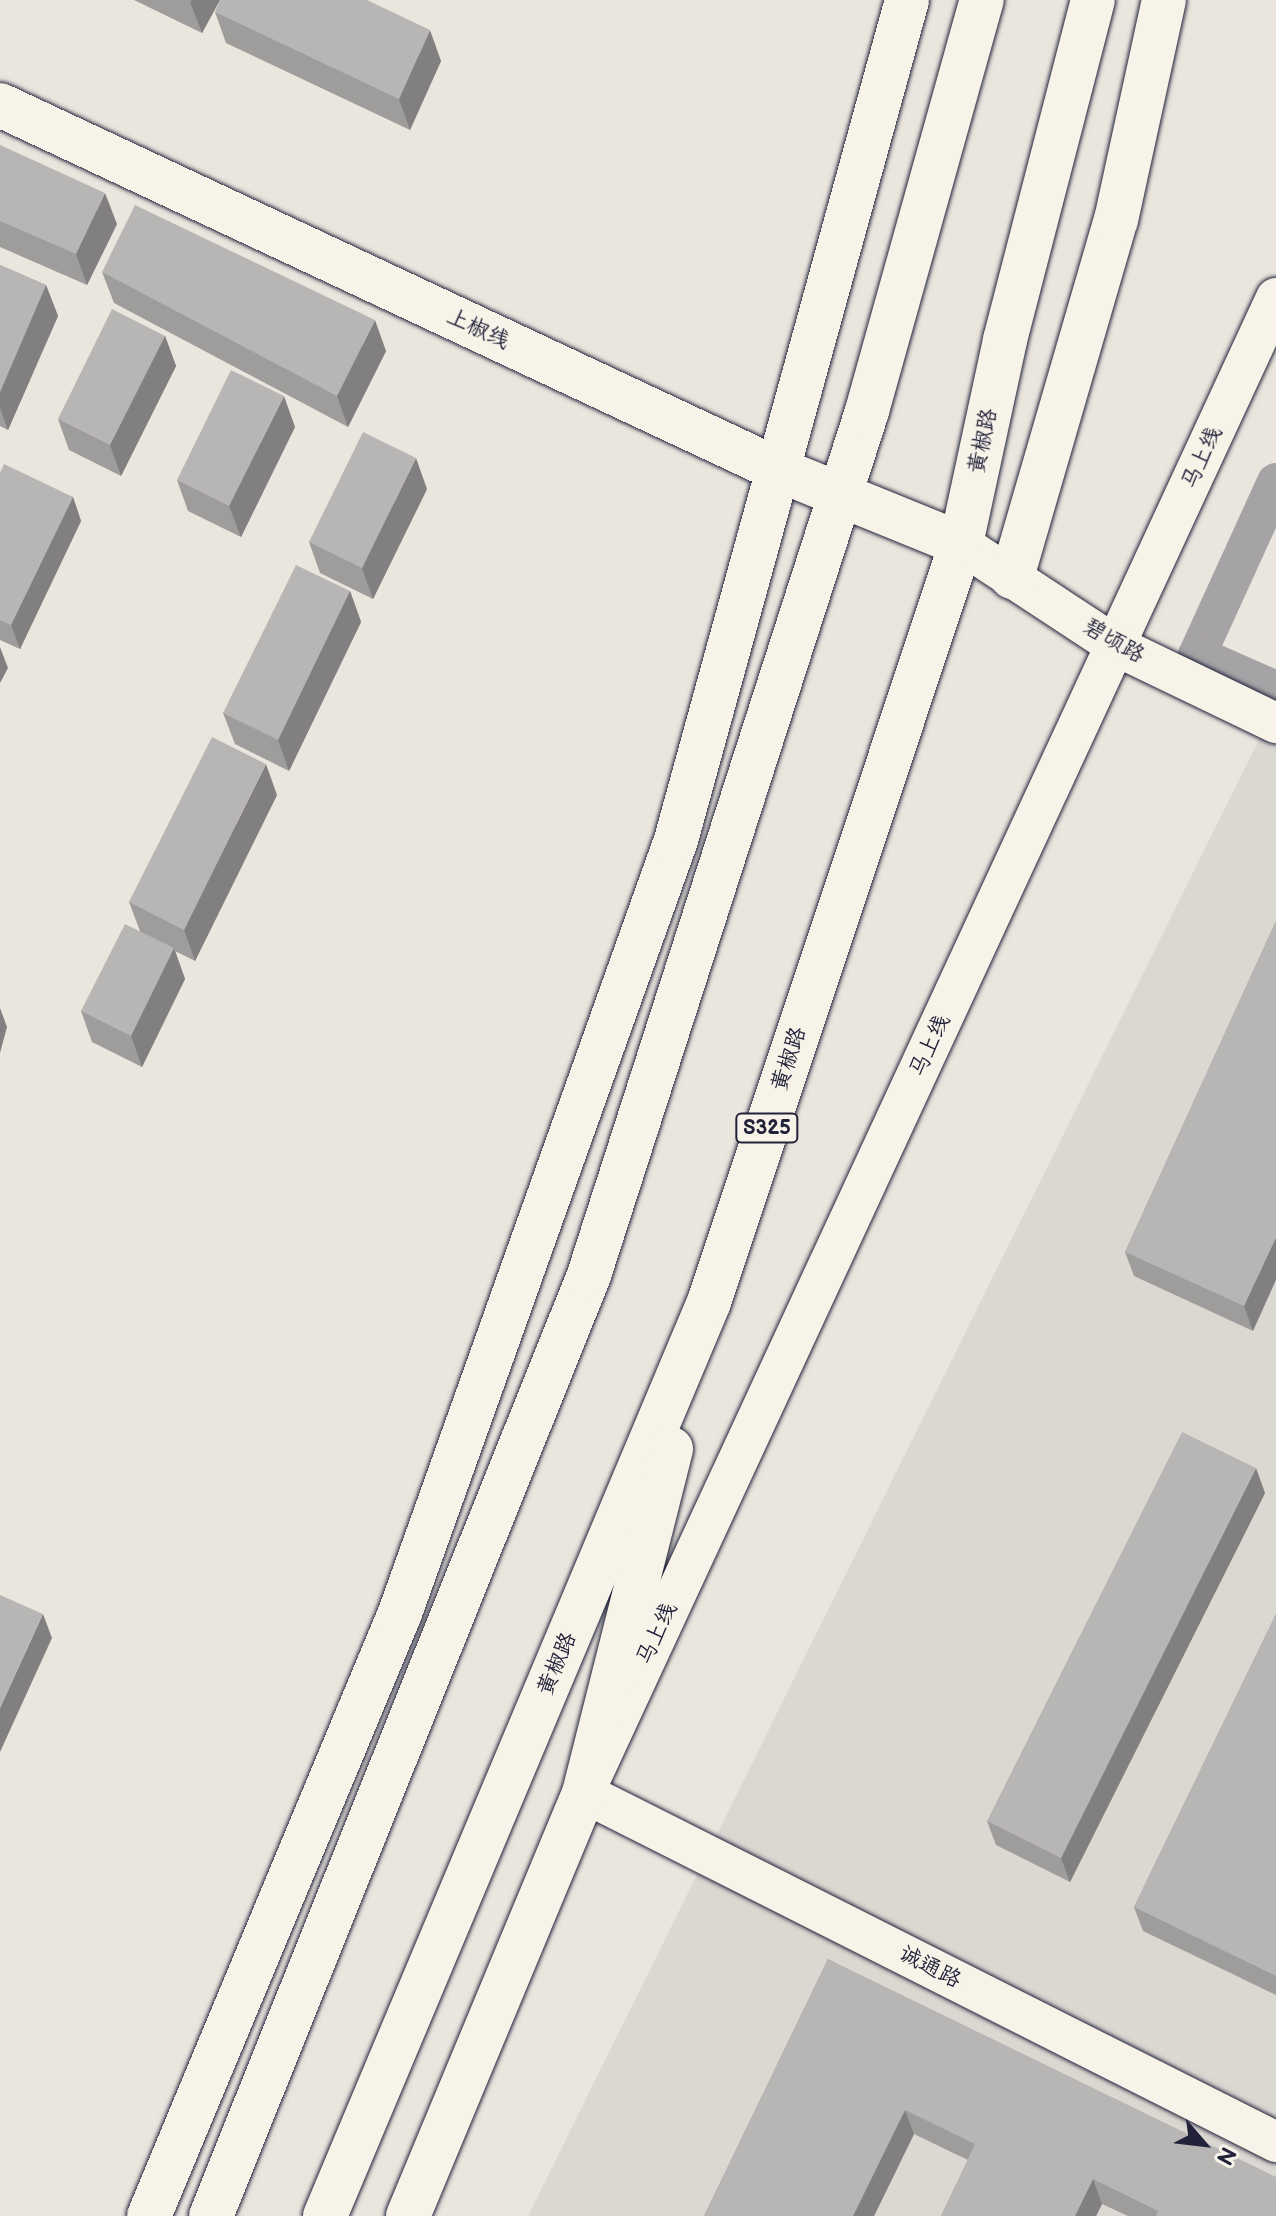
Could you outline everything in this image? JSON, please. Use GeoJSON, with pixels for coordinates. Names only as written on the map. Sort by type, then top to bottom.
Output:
{"type":"FeatureCollection","features":[{"type":"Feature","properties":{"kind":"main road"},"geometry":{"type":"LineString","coordinates":[[149,2216],[400,1613],[676,840],[907,0]]}},
{"type":"Feature","properties":{"kind":"main road"},"geometry":{"type":"LineString","coordinates":[[211,2216],[589,1275],[840,496],[982,0]]}},
{"type":"Feature","properties":{"kind":"main road","name":"黄椒路"},"geometry":{"type":"LineString","coordinates":[[325,2216],[709,1302],[961,544],[1005,340],[1093,0]]}},
{"type":"Feature","properties":{"kind":"main road"},"geometry":{"type":"LineString","coordinates":[[1012,577],[1116,220],[1164,0]]}},
{"type":"Feature","properties":{"kind":"main road","name":"上椒线"},"geometry":{"type":"LineString","coordinates":[[0,105],[779,470],[961,544]]}},
{"type":"Feature","properties":{"kind":"main road"},"geometry":{"type":"LineString","coordinates":[[408,2216],[584,1793],[709,1302]]}},
{"type":"Feature","properties":{"kind":"street","name":"马上线"},"geometry":{"type":"LineString","coordinates":[[584,1793],[1276,298]]}},
{"type":"Feature","properties":{"kind":"street","name":"碧顷路"},"geometry":{"type":"LineString","coordinates":[[961,544],[1116,646],[1276,723]]}},
{"type":"Feature","properties":{"kind":"street","name":"诚通路"},"geometry":{"type":"LineString","coordinates":[[584,1793],[1276,2142]]}},
{"type":"Feature","properties":{"kind":"shaded area"},"geometry":{"type":"Polygon","coordinates":[[[1276,705],[1276,2216],[528,2216],[1276,705]]]}},
{"type":"Feature","properties":{"kind":"building"},"geometry":{"type":"Polygon","coordinates":[[[220,0],[367,0],[430,30],[399,99],[215,12],[220,0]]]}},
{"type":"Feature","properties":{"kind":"building"},"geometry":{"type":"Polygon","coordinates":[[[0,145],[105,193],[76,254],[0,221],[0,145]]]}},
{"type":"Feature","properties":{"kind":"building"},"geometry":{"type":"Polygon","coordinates":[[[135,205],[375,320],[337,396],[102,272],[135,205]]]}},
{"type":"Feature","properties":{"kind":"building"},"geometry":{"type":"Polygon","coordinates":[[[0,265],[46,285],[0,392],[0,265]]]}},
{"type":"Feature","properties":{"kind":"building"},"geometry":{"type":"Polygon","coordinates":[[[112,309],[165,336],[110,445],[58,419],[112,309]]]}},
{"type":"Feature","properties":{"kind":"building"},"geometry":{"type":"Polygon","coordinates":[[[231,370],[284,396],[229,506],[177,480],[231,370]]]}},
{"type":"Feature","properties":{"kind":"building"},"geometry":{"type":"Polygon","coordinates":[[[363,432],[416,458],[362,568],[309,542],[363,432]]]}},
{"type":"Feature","properties":{"kind":"building"},"geometry":{"type":"Polygon","coordinates":[[[4,464],[73,497],[11,625],[0,620],[0,473],[4,464]]]}},
{"type":"Feature","properties":{"kind":"building"},"geometry":{"type":"Polygon","coordinates":[[[296,565],[350,591],[278,740],[223,713],[296,565]]]}},
{"type":"Feature","properties":{"kind":"building"},"geometry":{"type":"Polygon","coordinates":[[[212,737],[266,764],[184,930],[129,902],[212,737]]]}},
{"type":"Feature","properties":{"kind":"building"},"geometry":{"type":"Polygon","coordinates":[[[1276,921],[1276,1237],[1244,1306],[1125,1252],[1276,921]]]}},
{"type":"Feature","properties":{"kind":"building"},"geometry":{"type":"Polygon","coordinates":[[[125,924],[174,948],[131,1036],[81,1011],[125,924]]]}},
{"type":"Feature","properties":{"kind":"building"},"geometry":{"type":"Polygon","coordinates":[[[1182,1432],[1256,1468],[1061,1858],[987,1821],[1182,1432]]]}},
{"type":"Feature","properties":{"kind":"building"},"geometry":{"type":"Polygon","coordinates":[[[0,1595],[43,1614],[0,1708],[0,1595]]]}},
{"type":"Feature","properties":{"kind":"building"},"geometry":{"type":"Polygon","coordinates":[[[1276,1614],[1276,1976],[1134,1907],[1276,1614]]]}},
{"type":"Feature","properties":{"kind":"building"},"geometry":{"type":"Polygon","coordinates":[[[828,1959],[1276,2177],[1276,2216],[1156,2216],[1158,2211],[1093,2179],[1075,2216],[941,2216],[975,2144],[905,2110],[853,2216],[704,2216],[828,1959]]]}},
{"type":"Feature","properties":{"kind":"waterway"},"geometry":{"type":"LineString","coordinates":[[1276,482],[1197,655],[1276,690]]}}]}
